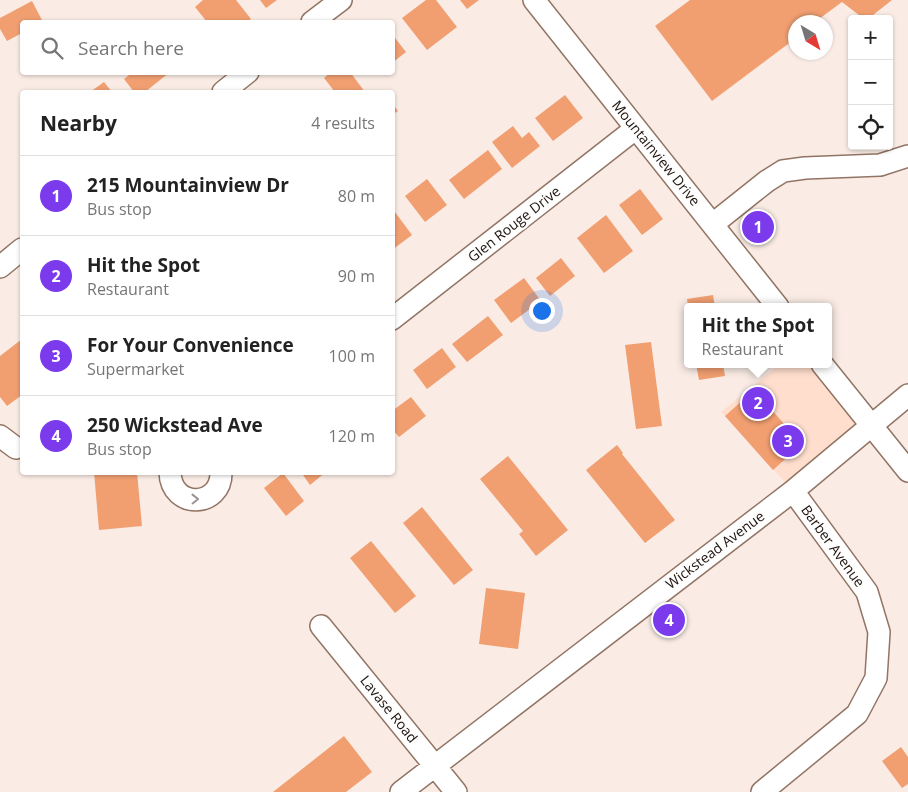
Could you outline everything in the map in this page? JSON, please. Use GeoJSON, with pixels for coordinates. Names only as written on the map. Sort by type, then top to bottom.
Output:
{"type":"FeatureCollection","features":[{"type":"Feature","properties":{"kind":"street"},"geometry":{"type":"LineString","coordinates":[[315,20],[341,0]]}},
{"type":"Feature","properties":{"kind":"street","name":"Mountainview Drive"},"geometry":{"type":"LineString","coordinates":[[534,0],[775,303]]}},
{"type":"Feature","properties":{"kind":"street"},"geometry":{"type":"LineString","coordinates":[[226,90],[244,75]]}},
{"type":"Feature","properties":{"kind":"street","name":"Glen Rouge Drive"},"geometry":{"type":"LineString","coordinates":[[395,317],[635,129]]}},
{"type":"Feature","properties":{"kind":"street"},"geometry":{"type":"LineString","coordinates":[[713,224],[767,181],[783,171],[805,168],[880,165],[908,156]]}},
{"type":"Feature","properties":{"kind":"street"},"geometry":{"type":"LineString","coordinates":[[0,267],[20,251]]}},
{"type":"Feature","properties":{"kind":"street"},"geometry":{"type":"LineString","coordinates":[[825,368],[908,471]]}},
{"type":"Feature","properties":{"kind":"street","name":"Wickstead Avenue"},"geometry":{"type":"LineString","coordinates":[[400,792],[793,490],[908,395]]}},
{"type":"Feature","properties":{"kind":"street"},"geometry":{"type":"LineString","coordinates":[[170,475],[172,485],[178,494],[186,499],[196,500],[206,498],[214,492],[220,484],[221,475]]}},
{"type":"Feature","properties":{"kind":"street","name":"Barber Avenue"},"geometry":{"type":"LineString","coordinates":[[762,792],[856,714],[876,678],[879,632],[867,592],[793,490]]}},
{"type":"Feature","properties":{"kind":"street","name":"Lavase Road"},"geometry":{"type":"LineString","coordinates":[[321,626],[456,792]]}},
{"type":"Feature","properties":{"kind":"shaded area"},"geometry":{"type":"Polygon","coordinates":[[[775,368],[825,368],[870,425],[793,491],[721,412],[775,368]]]}},
{"type":"Feature","properties":{"kind":"building"},"geometry":{"type":"Polygon","coordinates":[[[203,0],[236,0],[251,19],[205,20],[195,7],[203,0]]]}},
{"type":"Feature","properties":{"kind":"building"},"geometry":{"type":"Polygon","coordinates":[[[260,0],[277,0],[266,8],[260,0]]]}},
{"type":"Feature","properties":{"kind":"building"},"geometry":{"type":"Polygon","coordinates":[[[426,0],[436,0],[457,27],[427,50],[402,18],[426,0]]]}},
{"type":"Feature","properties":{"kind":"building"},"geometry":{"type":"Polygon","coordinates":[[[460,0],[479,0],[467,9],[460,0]]]}},
{"type":"Feature","properties":{"kind":"building"},"geometry":{"type":"Polygon","coordinates":[[[690,0],[892,0],[873,15],[859,15],[842,2],[824,15],[788,15],[788,44],[712,101],[655,26],[690,0]]]}},
{"type":"Feature","properties":{"kind":"building"},"geometry":{"type":"Polygon","coordinates":[[[32,1],[42,20],[20,20],[20,34],[7,41],[0,29],[0,18],[32,1]]]}},
{"type":"Feature","properties":{"kind":"building"},"geometry":{"type":"Polygon","coordinates":[[[395,38],[406,52],[395,61],[395,38]]]}},
{"type":"Feature","properties":{"kind":"building"},"geometry":{"type":"Polygon","coordinates":[[[129,75],[166,75],[148,90],[132,90],[124,79],[129,75]]]}},
{"type":"Feature","properties":{"kind":"building"},"geometry":{"type":"Polygon","coordinates":[[[328,75],[352,75],[364,90],[333,90],[324,78],[328,75]]]}},
{"type":"Feature","properties":{"kind":"building"},"geometry":{"type":"Polygon","coordinates":[[[104,82],[110,90],[93,90],[104,82]]]}},
{"type":"Feature","properties":{"kind":"building"},"geometry":{"type":"Polygon","coordinates":[[[565,95],[583,118],[553,141],[535,118],[565,95]]]}},
{"type":"Feature","properties":{"kind":"building"},"geometry":{"type":"Polygon","coordinates":[[[513,126],[522,138],[529,132],[540,146],[512,168],[492,142],[513,126]]]}},
{"type":"Feature","properties":{"kind":"building"},"geometry":{"type":"Polygon","coordinates":[[[488,150],[502,169],[464,199],[449,180],[488,150]]]}},
{"type":"Feature","properties":{"kind":"building"},"geometry":{"type":"Polygon","coordinates":[[[427,179],[447,205],[425,222],[405,196],[427,179]]]}},
{"type":"Feature","properties":{"kind":"building"},"geometry":{"type":"Polygon","coordinates":[[[640,189],[663,219],[642,235],[619,205],[640,189]]]}},
{"type":"Feature","properties":{"kind":"building"},"geometry":{"type":"Polygon","coordinates":[[[395,212],[412,235],[395,248],[395,212]]]}},
{"type":"Feature","properties":{"kind":"building"},"geometry":{"type":"Polygon","coordinates":[[[606,215],[633,251],[604,273],[577,238],[606,215]]]}},
{"type":"Feature","properties":{"kind":"building"},"geometry":{"type":"Polygon","coordinates":[[[561,258],[575,276],[550,296],[536,278],[561,258]]]}},
{"type":"Feature","properties":{"kind":"building"},"geometry":{"type":"Polygon","coordinates":[[[524,278],[541,301],[511,323],[494,300],[524,278]]]}},
{"type":"Feature","properties":{"kind":"building"},"geometry":{"type":"Polygon","coordinates":[[[713,295],[714,303],[688,303],[687,299],[713,295]]]}},
{"type":"Feature","properties":{"kind":"building"},"geometry":{"type":"Polygon","coordinates":[[[488,316],[503,335],[467,362],[452,344],[488,316]]]}},
{"type":"Feature","properties":{"kind":"building"},"geometry":{"type":"Polygon","coordinates":[[[20,341],[20,396],[7,406],[0,397],[0,356],[20,341]]]}},
{"type":"Feature","properties":{"kind":"building"},"geometry":{"type":"Polygon","coordinates":[[[651,342],[662,426],[636,429],[625,345],[651,342]]]}},
{"type":"Feature","properties":{"kind":"building"},"geometry":{"type":"Polygon","coordinates":[[[442,348],[456,367],[427,389],[413,370],[442,348]]]}},
{"type":"Feature","properties":{"kind":"building"},"geometry":{"type":"Polygon","coordinates":[[[697,368],[724,368],[725,376],[699,380],[697,368]]]}},
{"type":"Feature","properties":{"kind":"building"},"geometry":{"type":"Polygon","coordinates":[[[754,390],[802,444],[773,470],[725,416],[754,390]]]}},
{"type":"Feature","properties":{"kind":"building"},"geometry":{"type":"Polygon","coordinates":[[[411,397],[426,416],[399,437],[395,432],[395,409],[411,397]]]}},
{"type":"Feature","properties":{"kind":"building"},"geometry":{"type":"Polygon","coordinates":[[[617,445],[622,454],[675,520],[645,543],[586,470],[617,445]]]}},
{"type":"Feature","properties":{"kind":"building"},"geometry":{"type":"Polygon","coordinates":[[[508,456],[568,530],[536,556],[519,534],[523,531],[480,479],[508,456]]]}},
{"type":"Feature","properties":{"kind":"building"},"geometry":{"type":"Polygon","coordinates":[[[94,475],[137,475],[142,526],[99,530],[94,475]]]}},
{"type":"Feature","properties":{"kind":"building"},"geometry":{"type":"Polygon","coordinates":[[[280,475],[284,475],[304,501],[286,516],[264,488],[280,475]]]}},
{"type":"Feature","properties":{"kind":"building"},"geometry":{"type":"Polygon","coordinates":[[[303,475],[322,475],[310,485],[303,475]]]}},
{"type":"Feature","properties":{"kind":"building"},"geometry":{"type":"Polygon","coordinates":[[[422,507],[473,570],[454,585],[403,523],[422,507]]]}},
{"type":"Feature","properties":{"kind":"building"},"geometry":{"type":"Polygon","coordinates":[[[371,541],[416,596],[395,613],[350,558],[371,541]]]}},
{"type":"Feature","properties":{"kind":"building"},"geometry":{"type":"Polygon","coordinates":[[[486,588],[525,593],[518,649],[479,644],[486,588]]]}},
{"type":"Feature","properties":{"kind":"building"},"geometry":{"type":"Polygon","coordinates":[[[344,736],[372,772],[346,792],[273,792],[344,736]]]}},
{"type":"Feature","properties":{"kind":"building"},"geometry":{"type":"Polygon","coordinates":[[[901,747],[908,757],[908,784],[902,788],[882,761],[901,747]]]}},
{"type":"Feature","properties":{"kind":"place","name":"215 Mountainview Dr"},"geometry":{"type":"Point","coordinates":[758,227]}},
{"type":"Feature","properties":{"kind":"place","name":"Hit the Spot"},"geometry":{"type":"Point","coordinates":[758,403]}},
{"type":"Feature","properties":{"kind":"place","name":"For Your Convenience"},"geometry":{"type":"Point","coordinates":[788,441]}},
{"type":"Feature","properties":{"kind":"place","name":"250 Wickstead Ave"},"geometry":{"type":"Point","coordinates":[669,620]}}]}
